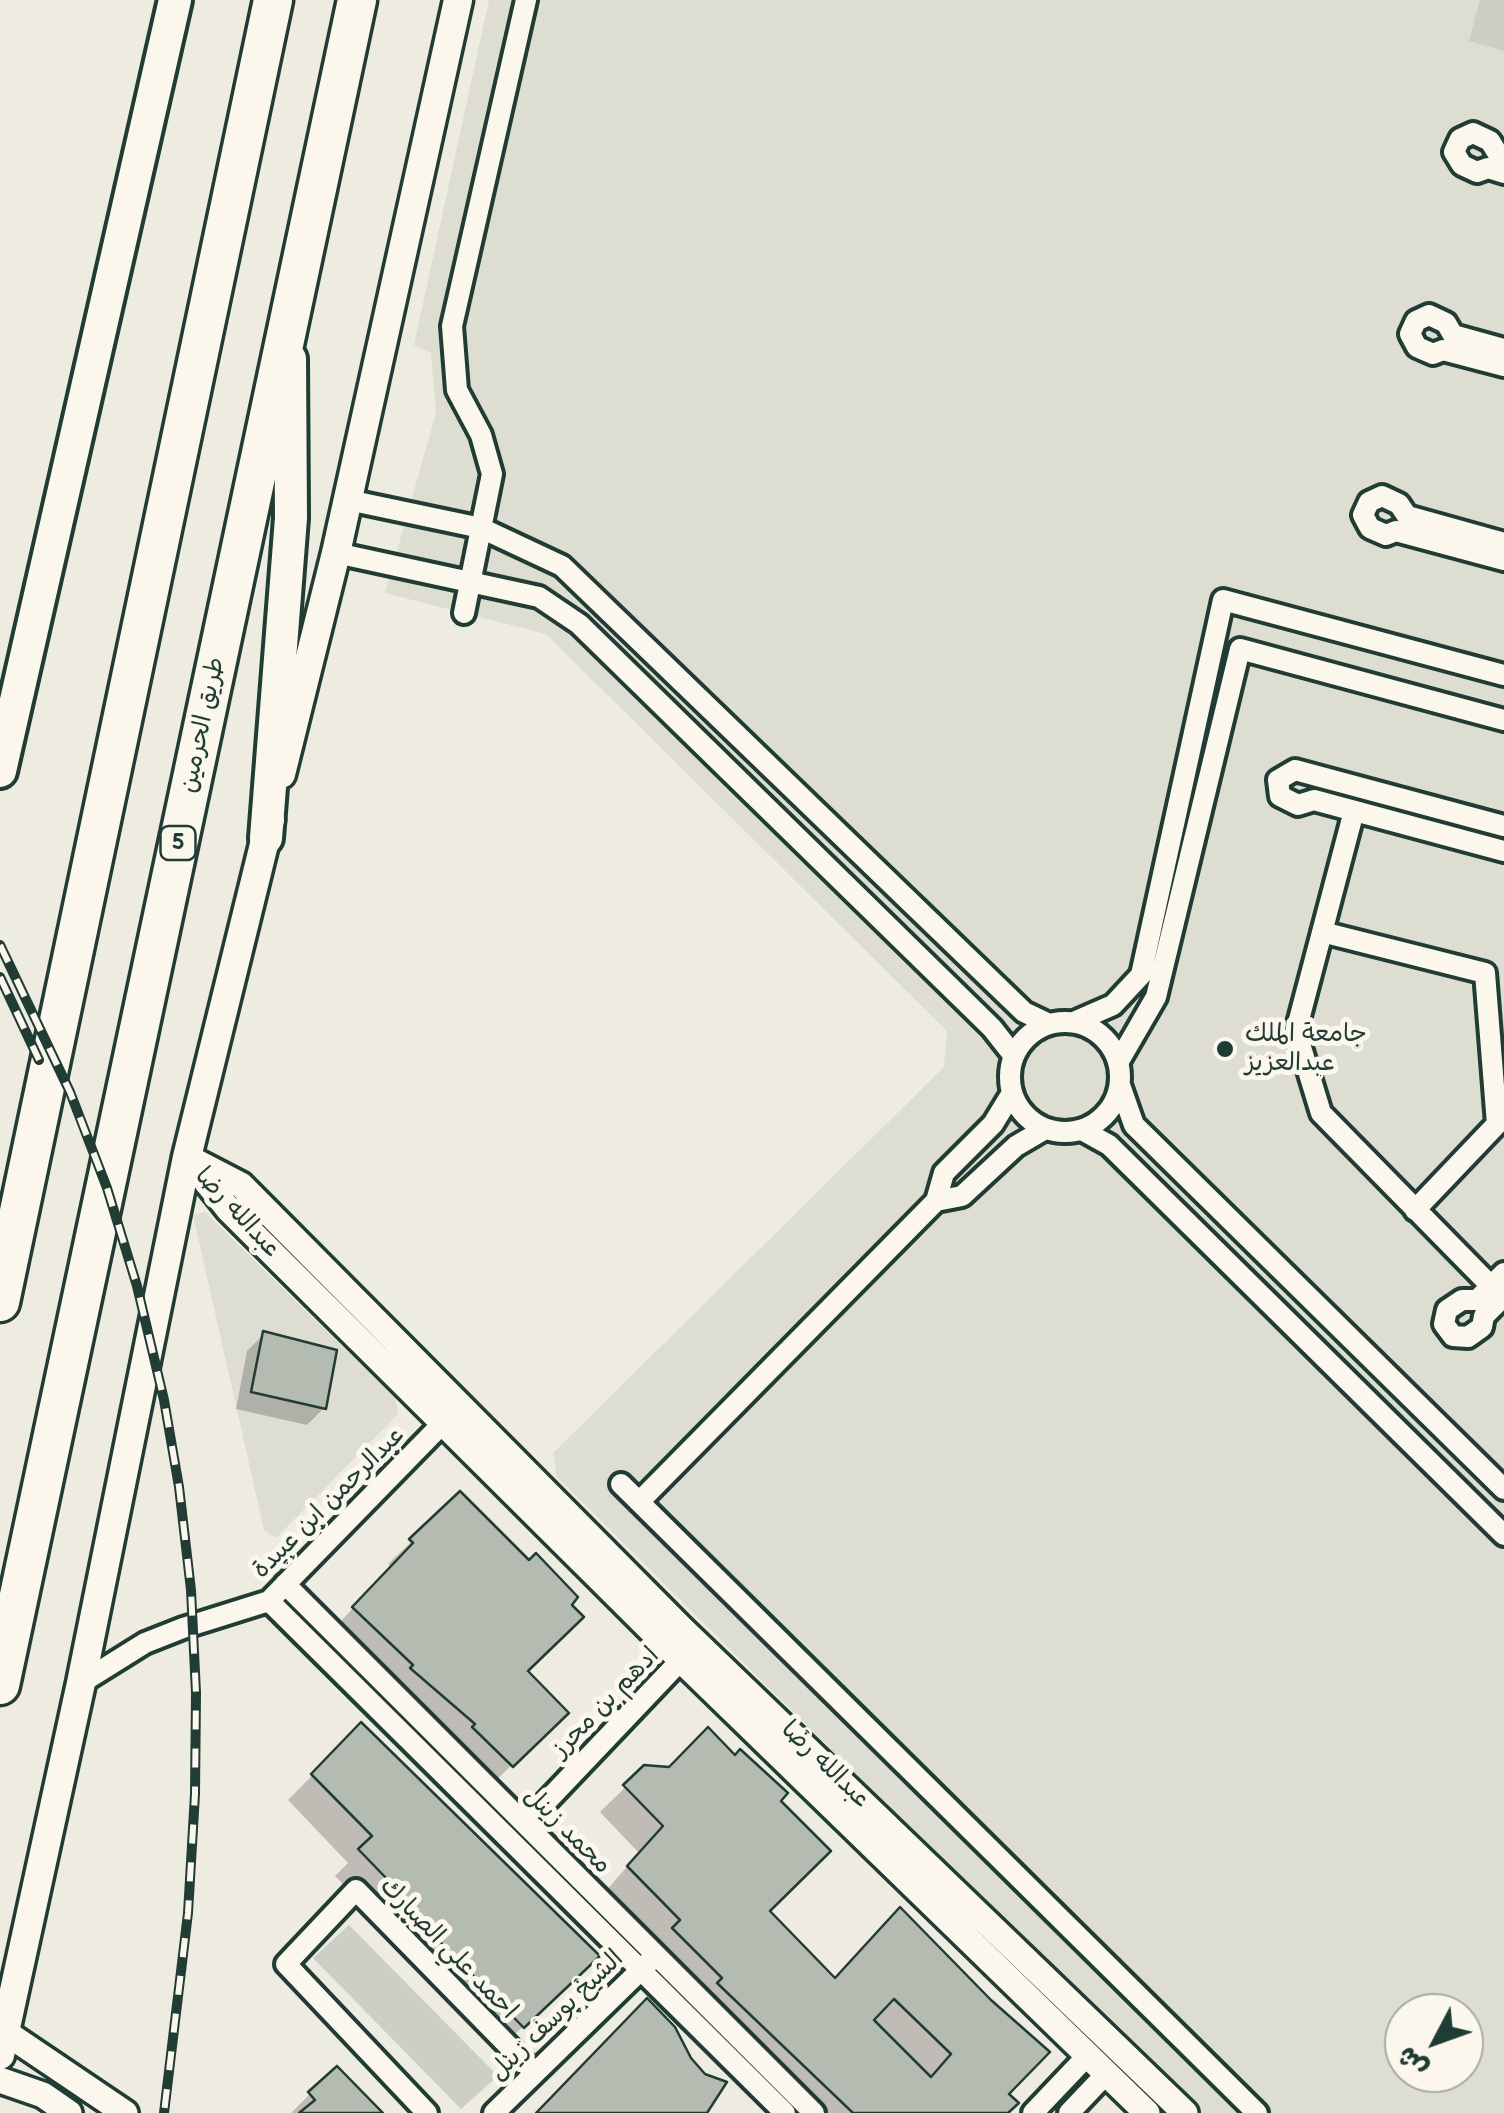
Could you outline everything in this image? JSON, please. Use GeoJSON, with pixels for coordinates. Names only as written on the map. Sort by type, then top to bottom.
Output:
{"type":"FeatureCollection","features":[{"type":"Feature","properties":{"kind":"highway"},"geometry":{"type":"LineString","coordinates":[[0,1302],[273,0]]}},
{"type":"Feature","properties":{"kind":"highway","name":"طريق الحرمين"},"geometry":{"type":"LineString","coordinates":[[0,1685],[356,0]]}},
{"type":"Feature","properties":{"kind":"main road"},"geometry":{"type":"LineString","coordinates":[[0,770],[175,0]]}},
{"type":"Feature","properties":{"kind":"main road"},"geometry":{"type":"LineString","coordinates":[[2,2043],[81,1683],[186,1157],[336,553],[458,0]]}},
{"type":"Feature","properties":{"kind":"main road"},"geometry":{"type":"LineString","coordinates":[[266,838],[291,518],[290,314]]}},
{"type":"Feature","properties":{"kind":"street"},"geometry":{"type":"LineString","coordinates":[[464,613],[492,474],[481,436],[457,390],[452,326],[526,0]]}},
{"type":"Feature","properties":{"kind":"street"},"geometry":{"type":"LineString","coordinates":[[1504,155],[1498,154],[1490,141],[1474,133],[1460,139],[1454,152],[1462,166],[1477,172],[1488,168],[1504,172]]}},
{"type":"Feature","properties":{"kind":"street"},"geometry":{"type":"LineString","coordinates":[[1504,349],[1454,335],[1446,322],[1429,315],[1416,321],[1410,334],[1418,347],[1433,354],[1443,350],[1504,366]]}},
{"type":"Feature","properties":{"kind":"street"},"geometry":{"type":"LineString","coordinates":[[1504,543],[1406,516],[1399,504],[1382,496],[1368,502],[1363,515],[1370,528],[1386,536],[1396,531],[1504,560]]}},
{"type":"Feature","properties":{"kind":"street"},"geometry":{"type":"LineString","coordinates":[[348,500],[481,528],[562,566],[1024,1012],[1049,1024]]}},
{"type":"Feature","properties":{"kind":"street"},"geometry":{"type":"LineString","coordinates":[[336,553],[539,598],[580,624],[992,1028],[1014,1056]]}},
{"type":"Feature","properties":{"kind":"street"},"geometry":{"type":"LineString","coordinates":[[1120,1086],[1104,1118],[1082,1130],[1057,1132],[1025,1114],[1012,1093],[1010,1081],[1014,1056],[1028,1036],[1049,1024],[1074,1022],[1113,1004],[1141,975],[1223,600],[1504,674]]}},
{"type":"Feature","properties":{"kind":"street"},"geometry":{"type":"LineString","coordinates":[[1118,1061],[1156,997],[1240,649],[1504,720]]}},
{"type":"Feature","properties":{"kind":"street"},"geometry":{"type":"LineString","coordinates":[[1504,826],[1295,770],[1278,780],[1280,796],[1298,805],[1314,800],[1504,850]]}},
{"type":"Feature","properties":{"kind":"street"},"geometry":{"type":"LineString","coordinates":[[1354,810],[1296,1031],[1320,1114],[1415,1210],[1500,1285]]}},
{"type":"Feature","properties":{"kind":"street"},"geometry":{"type":"LineString","coordinates":[[1322,932],[1485,973],[1497,1124],[1415,1210]]}},
{"type":"Feature","properties":{"kind":"street"},"geometry":{"type":"LineString","coordinates":[[1074,1022],[1097,1031],[1114,1049],[1120,1086],[1134,1126],[1504,1489]]}},
{"type":"Feature","properties":{"kind":"street"},"geometry":{"type":"LineString","coordinates":[[639,1502],[936,1201],[944,1173],[993,1124],[1012,1093]]}},
{"type":"Feature","properties":{"kind":"street"},"geometry":{"type":"LineString","coordinates":[[936,1201],[962,1196],[1016,1146],[1045,1128]]}},
{"type":"Feature","properties":{"kind":"street"},"geometry":{"type":"LineString","coordinates":[[1082,1130],[1108,1145],[1504,1535]]}},
{"type":"Feature","properties":{"kind":"street","name":"عبدالله رضا"},"geometry":{"type":"LineString","coordinates":[[186,1157],[230,1210],[681,1660],[1148,2113]]}},
{"type":"Feature","properties":{"kind":"street","name":"عبدالله رضا"},"geometry":{"type":"LineString","coordinates":[[186,1157],[241,1185],[682,1629],[1184,2113]]}},
{"type":"Feature","properties":{"kind":"street","name":"عبدالرحمن ابن عبيدة"},"geometry":{"type":"LineString","coordinates":[[81,1683],[145,1644],[269,1601],[444,1422]]}},
{"type":"Feature","properties":{"kind":"street"},"geometry":{"type":"LineString","coordinates":[[621,1484],[1257,2113]]}},
{"type":"Feature","properties":{"kind":"street","name":"محمد زينل"},"geometry":{"type":"LineString","coordinates":[[285,1584],[524,1824],[648,1962],[771,2108]]}},
{"type":"Feature","properties":{"kind":"street","name":"محمد زينل"},"geometry":{"type":"LineString","coordinates":[[269,1601],[648,1962],[814,2113]]}},
{"type":"Feature","properties":{"kind":"street","name":"ادهم بن محرز"},"geometry":{"type":"LineString","coordinates":[[524,1824],[681,1660]]}},
{"type":"Feature","properties":{"kind":"street","name":"احمد علي الصبارك"},"geometry":{"type":"LineString","coordinates":[[427,2113],[286,1964],[356,1890],[535,2072]]}},
{"type":"Feature","properties":{"kind":"street","name":"الشيخ يوسف زينل"},"geometry":{"type":"LineString","coordinates":[[494,2113],[648,1962]]}},
{"type":"Feature","properties":{"kind":"street"},"geometry":{"type":"LineString","coordinates":[[2,2043],[124,2113]]}},
{"type":"Feature","properties":{"kind":"street"},"geometry":{"type":"LineString","coordinates":[[1033,2113],[1098,2064]]}},
{"type":"Feature","properties":{"kind":"street"},"geometry":{"type":"LineString","coordinates":[[1069,2113],[1098,2064]]}},
{"type":"Feature","properties":{"kind":"street"},"geometry":{"type":"LineString","coordinates":[[0,2080],[43,2095],[69,2113]]}},
{"type":"Feature","properties":{"kind":"shaded area","name":"جامعة الملك عبدالعزيز"},"geometry":{"type":"Polygon","coordinates":[[[489,0],[1504,0],[1504,2113],[1196,2113],[557,1477],[553,1453],[944,1067],[947,1031],[546,634],[385,593],[436,413],[431,353],[414,345],[489,0]]]}},
{"type":"Feature","properties":{"kind":"shaded area"},"geometry":{"type":"Polygon","coordinates":[[[1480,0],[1504,0],[1504,51],[1469,41],[1480,0]]]}},
{"type":"Feature","properties":{"kind":"shaded area"},"geometry":{"type":"Polygon","coordinates":[[[205,1212],[396,1399],[398,1414],[276,1538],[264,1530],[193,1215],[205,1212]]]}},
{"type":"Feature","properties":{"kind":"shaded area"},"geometry":{"type":"Polygon","coordinates":[[[349,1925],[498,2076],[461,2109],[313,1958],[349,1925]]]}},
{"type":"Feature","properties":{"kind":"building"},"geometry":{"type":"Polygon","coordinates":[[[263,1331],[337,1350],[326,1409],[251,1392],[263,1331]]]}},
{"type":"Feature","properties":{"kind":"building"},"geometry":{"type":"Polygon","coordinates":[[[460,1491],[529,1560],[536,1553],[578,1597],[572,1605],[584,1617],[528,1671],[569,1713],[513,1767],[472,1727],[475,1724],[410,1668],[413,1665],[352,1607],[413,1543],[409,1539],[460,1491]]]}},
{"type":"Feature","properties":{"kind":"building"},"geometry":{"type":"Polygon","coordinates":[[[361,1722],[600,1956],[524,2028],[414,1915],[418,1911],[358,1849],[372,1836],[311,1774],[361,1722]]]}},
{"type":"Feature","properties":{"kind":"building"},"geometry":{"type":"Polygon","coordinates":[[[708,1727],[735,1755],[740,1749],[788,1793],[781,1801],[831,1851],[770,1911],[835,1978],[900,1907],[991,2000],[1050,2052],[1009,2094],[1019,2103],[1008,2113],[853,2113],[717,1983],[722,1978],[672,1928],[680,1920],[627,1866],[663,1826],[623,1785],[644,1765],[669,1767],[708,1727]],[[894,1999],[874,2020],[931,2077],[951,2054],[894,1999]]]}},
{"type":"Feature","properties":{"kind":"building"},"geometry":{"type":"Polygon","coordinates":[[[647,1998],[675,2027],[691,2058],[705,2074],[727,2082],[707,2113],[536,2113],[647,1998]]]}},
{"type":"Feature","properties":{"kind":"building"},"geometry":{"type":"Polygon","coordinates":[[[337,2066],[383,2113],[299,2113],[315,2100],[308,2092],[337,2066]]]}},
{"type":"Feature","properties":{"kind":"railway"},"geometry":{"type":"LineString","coordinates":[[0,945],[70,1092],[107,1188],[137,1286],[164,1400],[179,1487],[191,1590],[195,1794],[188,1913],[164,2113]]}},
{"type":"Feature","properties":{"kind":"railway"},"geometry":{"type":"LineString","coordinates":[[0,977],[39,1060]]}},
{"type":"Feature","properties":{"kind":"place","name":"جامعة الملك عبدالعزيز"},"geometry":{"type":"Point","coordinates":[1225,1049]}}]}
